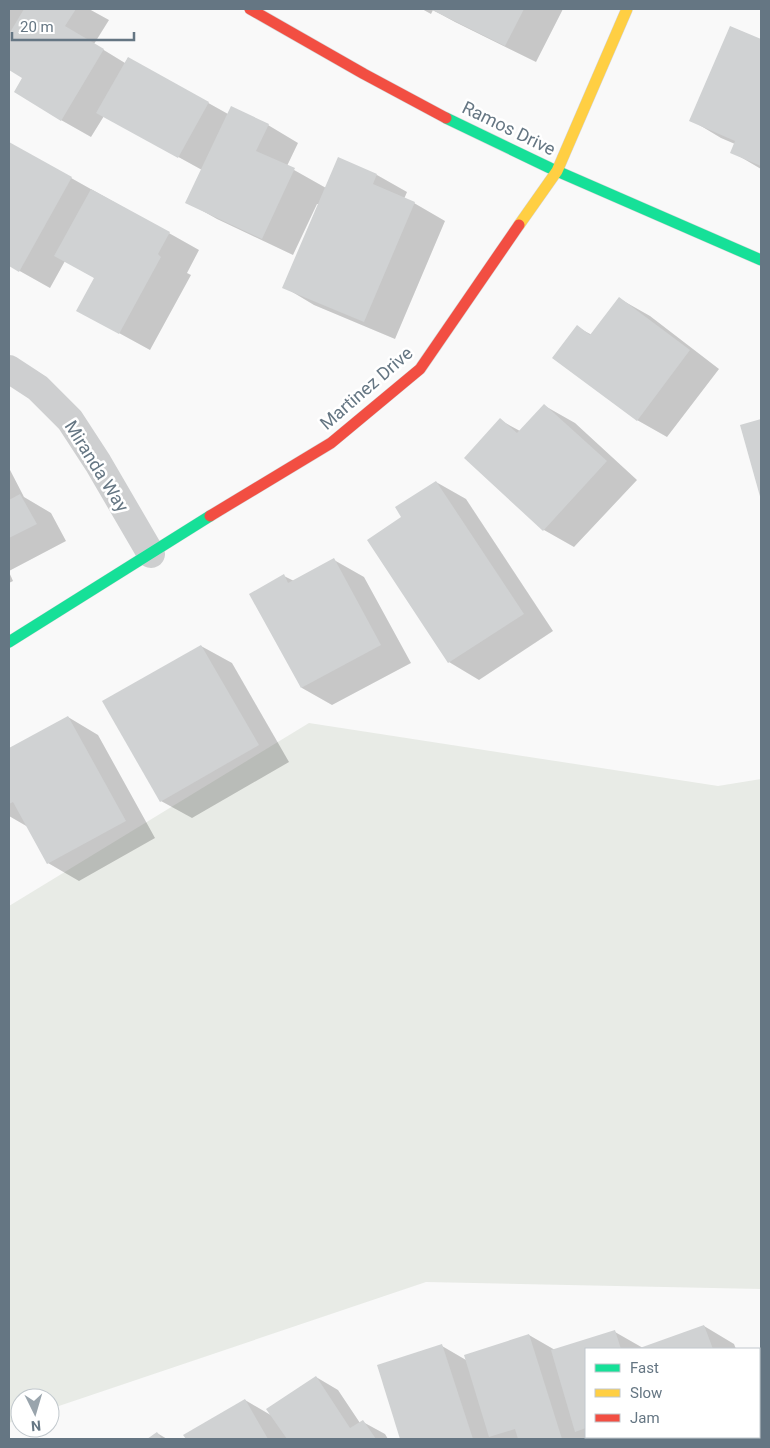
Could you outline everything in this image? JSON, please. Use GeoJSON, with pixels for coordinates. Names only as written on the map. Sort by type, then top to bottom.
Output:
{"type":"FeatureCollection","features":[{"type":"Feature","properties":{"kind":"street","name":"Ramos Drive"},"geometry":{"type":"LineString","coordinates":[[250,9],[377,81],[480,135],[557,172],[761,260]]}},
{"type":"Feature","properties":{"kind":"street","name":"Martinez Drive"},"geometry":{"type":"LineString","coordinates":[[9,642],[218,511],[331,443],[420,368],[557,172],[627,9]]}},
{"type":"Feature","properties":{"kind":"street","name":"Miranda Way"},"geometry":{"type":"LineString","coordinates":[[9,369],[38,388],[70,420],[98,463],[151,554]]}},
{"type":"Feature","properties":{"kind":"shaded area"},"geometry":{"type":"Polygon","coordinates":[[[309,723],[718,786],[761,779],[761,1289],[426,1282],[60,1406],[60,1388],[10,1388],[9,1423],[9,906],[309,723]]]}},
{"type":"Feature","properties":{"kind":"building"},"geometry":{"type":"Polygon","coordinates":[[[24,9],[76,9],[65,26],[104,49],[61,121],[14,92],[22,78],[9,70],[9,34],[24,9]]]}},
{"type":"Feature","properties":{"kind":"building"},"geometry":{"type":"Polygon","coordinates":[[[430,9],[524,9],[505,46],[430,9]]]}},
{"type":"Feature","properties":{"kind":"building"},"geometry":{"type":"Polygon","coordinates":[[[730,26],[761,39],[761,166],[730,153],[735,141],[689,121],[730,26]]]}},
{"type":"Feature","properties":{"kind":"building"},"geometry":{"type":"Polygon","coordinates":[[[128,57],[209,102],[178,158],[96,113],[128,57]]]}},
{"type":"Feature","properties":{"kind":"building"},"geometry":{"type":"Polygon","coordinates":[[[231,106],[269,124],[256,151],[295,168],[262,239],[185,203],[231,106]]]}},
{"type":"Feature","properties":{"kind":"building"},"geometry":{"type":"Polygon","coordinates":[[[9,142],[72,177],[19,272],[9,266],[9,142]]]}},
{"type":"Feature","properties":{"kind":"building"},"geometry":{"type":"Polygon","coordinates":[[[338,157],[377,174],[373,184],[415,202],[364,322],[282,288],[338,157]]]}},
{"type":"Feature","properties":{"kind":"building"},"geometry":{"type":"Polygon","coordinates":[[[91,189],[170,232],[158,254],[161,257],[119,334],[76,311],[94,278],[54,256],[91,189]]]}},
{"type":"Feature","properties":{"kind":"building"},"geometry":{"type":"Polygon","coordinates":[[[619,297],[690,350],[637,421],[552,358],[577,325],[590,335],[619,297]]]}},
{"type":"Feature","properties":{"kind":"building"},"geometry":{"type":"Polygon","coordinates":[[[544,404],[607,461],[543,531],[464,458],[500,418],[517,433],[544,404]]]}},
{"type":"Feature","properties":{"kind":"building"},"geometry":{"type":"Polygon","coordinates":[[[761,419],[761,500],[740,425],[761,419]]]}},
{"type":"Feature","properties":{"kind":"building"},"geometry":{"type":"Polygon","coordinates":[[[436,481],[524,614],[448,663],[367,540],[401,517],[395,507],[436,481]]]}},
{"type":"Feature","properties":{"kind":"building"},"geometry":{"type":"Polygon","coordinates":[[[20,494],[37,524],[9,538],[9,500],[20,494]]]}},
{"type":"Feature","properties":{"kind":"building"},"geometry":{"type":"Polygon","coordinates":[[[334,558],[381,645],[301,688],[249,594],[284,574],[288,583],[334,558]]]}},
{"type":"Feature","properties":{"kind":"building"},"geometry":{"type":"Polygon","coordinates":[[[201,645],[259,745],[160,802],[102,701],[201,645]]]}},
{"type":"Feature","properties":{"kind":"building"},"geometry":{"type":"Polygon","coordinates":[[[68,716],[126,821],[47,864],[13,802],[9,804],[9,748],[68,716]]]}},
{"type":"Feature","properties":{"kind":"building"},"geometry":{"type":"Polygon","coordinates":[[[704,1325],[713,1348],[640,1348],[704,1325]]]}},
{"type":"Feature","properties":{"kind":"building"},"geometry":{"type":"Polygon","coordinates":[[[615,1330],[621,1348],[585,1348],[585,1428],[575,1432],[551,1350],[615,1330]]]}},
{"type":"Feature","properties":{"kind":"building"},"geometry":{"type":"Polygon","coordinates":[[[529,1334],[562,1439],[518,1439],[515,1429],[489,1437],[464,1355],[529,1334]]]}},
{"type":"Feature","properties":{"kind":"building"},"geometry":{"type":"Polygon","coordinates":[[[442,1344],[473,1439],[400,1439],[377,1365],[442,1344]]]}},
{"type":"Feature","properties":{"kind":"building"},"geometry":{"type":"Polygon","coordinates":[[[316,1376],[350,1428],[363,1420],[376,1439],[287,1439],[266,1409],[316,1376]]]}},
{"type":"Feature","properties":{"kind":"building"},"geometry":{"type":"Polygon","coordinates":[[[245,1399],[268,1439],[186,1439],[183,1435],[245,1399]]]}},
{"type":"Feature","properties":{"kind":"building"},"geometry":{"type":"Polygon","coordinates":[[[157,1432],[162,1439],[147,1439],[157,1432]]]}},
{"type":"Feature","properties":{"kind":"building"},"geometry":{"type":"Polygon","coordinates":[[[606,1438],[649,1439],[607,1439],[606,1438]]]}},
{"type":"Feature","properties":{"kind":"building"},"geometry":{"type":"Polygon","coordinates":[[[696,1438],[746,1439],[696,1439],[696,1438]]]}},
{"type":"Feature","properties":{"kind":"traffic: fast"},"geometry":{"type":"LineString","coordinates":[[446,118],[550,168],[761,260]]}},
{"type":"Feature","properties":{"kind":"traffic: fast"},"geometry":{"type":"LineString","coordinates":[[9,642],[210,516]]}},
{"type":"Feature","properties":{"kind":"traffic: slow"},"geometry":{"type":"LineString","coordinates":[[519,225],[557,171],[627,9]]}},
{"type":"Feature","properties":{"kind":"traffic: jam"},"geometry":{"type":"LineString","coordinates":[[250,9],[446,118]]}},
{"type":"Feature","properties":{"kind":"traffic: jam"},"geometry":{"type":"LineString","coordinates":[[210,516],[331,443],[420,369],[519,225]]}}]}
